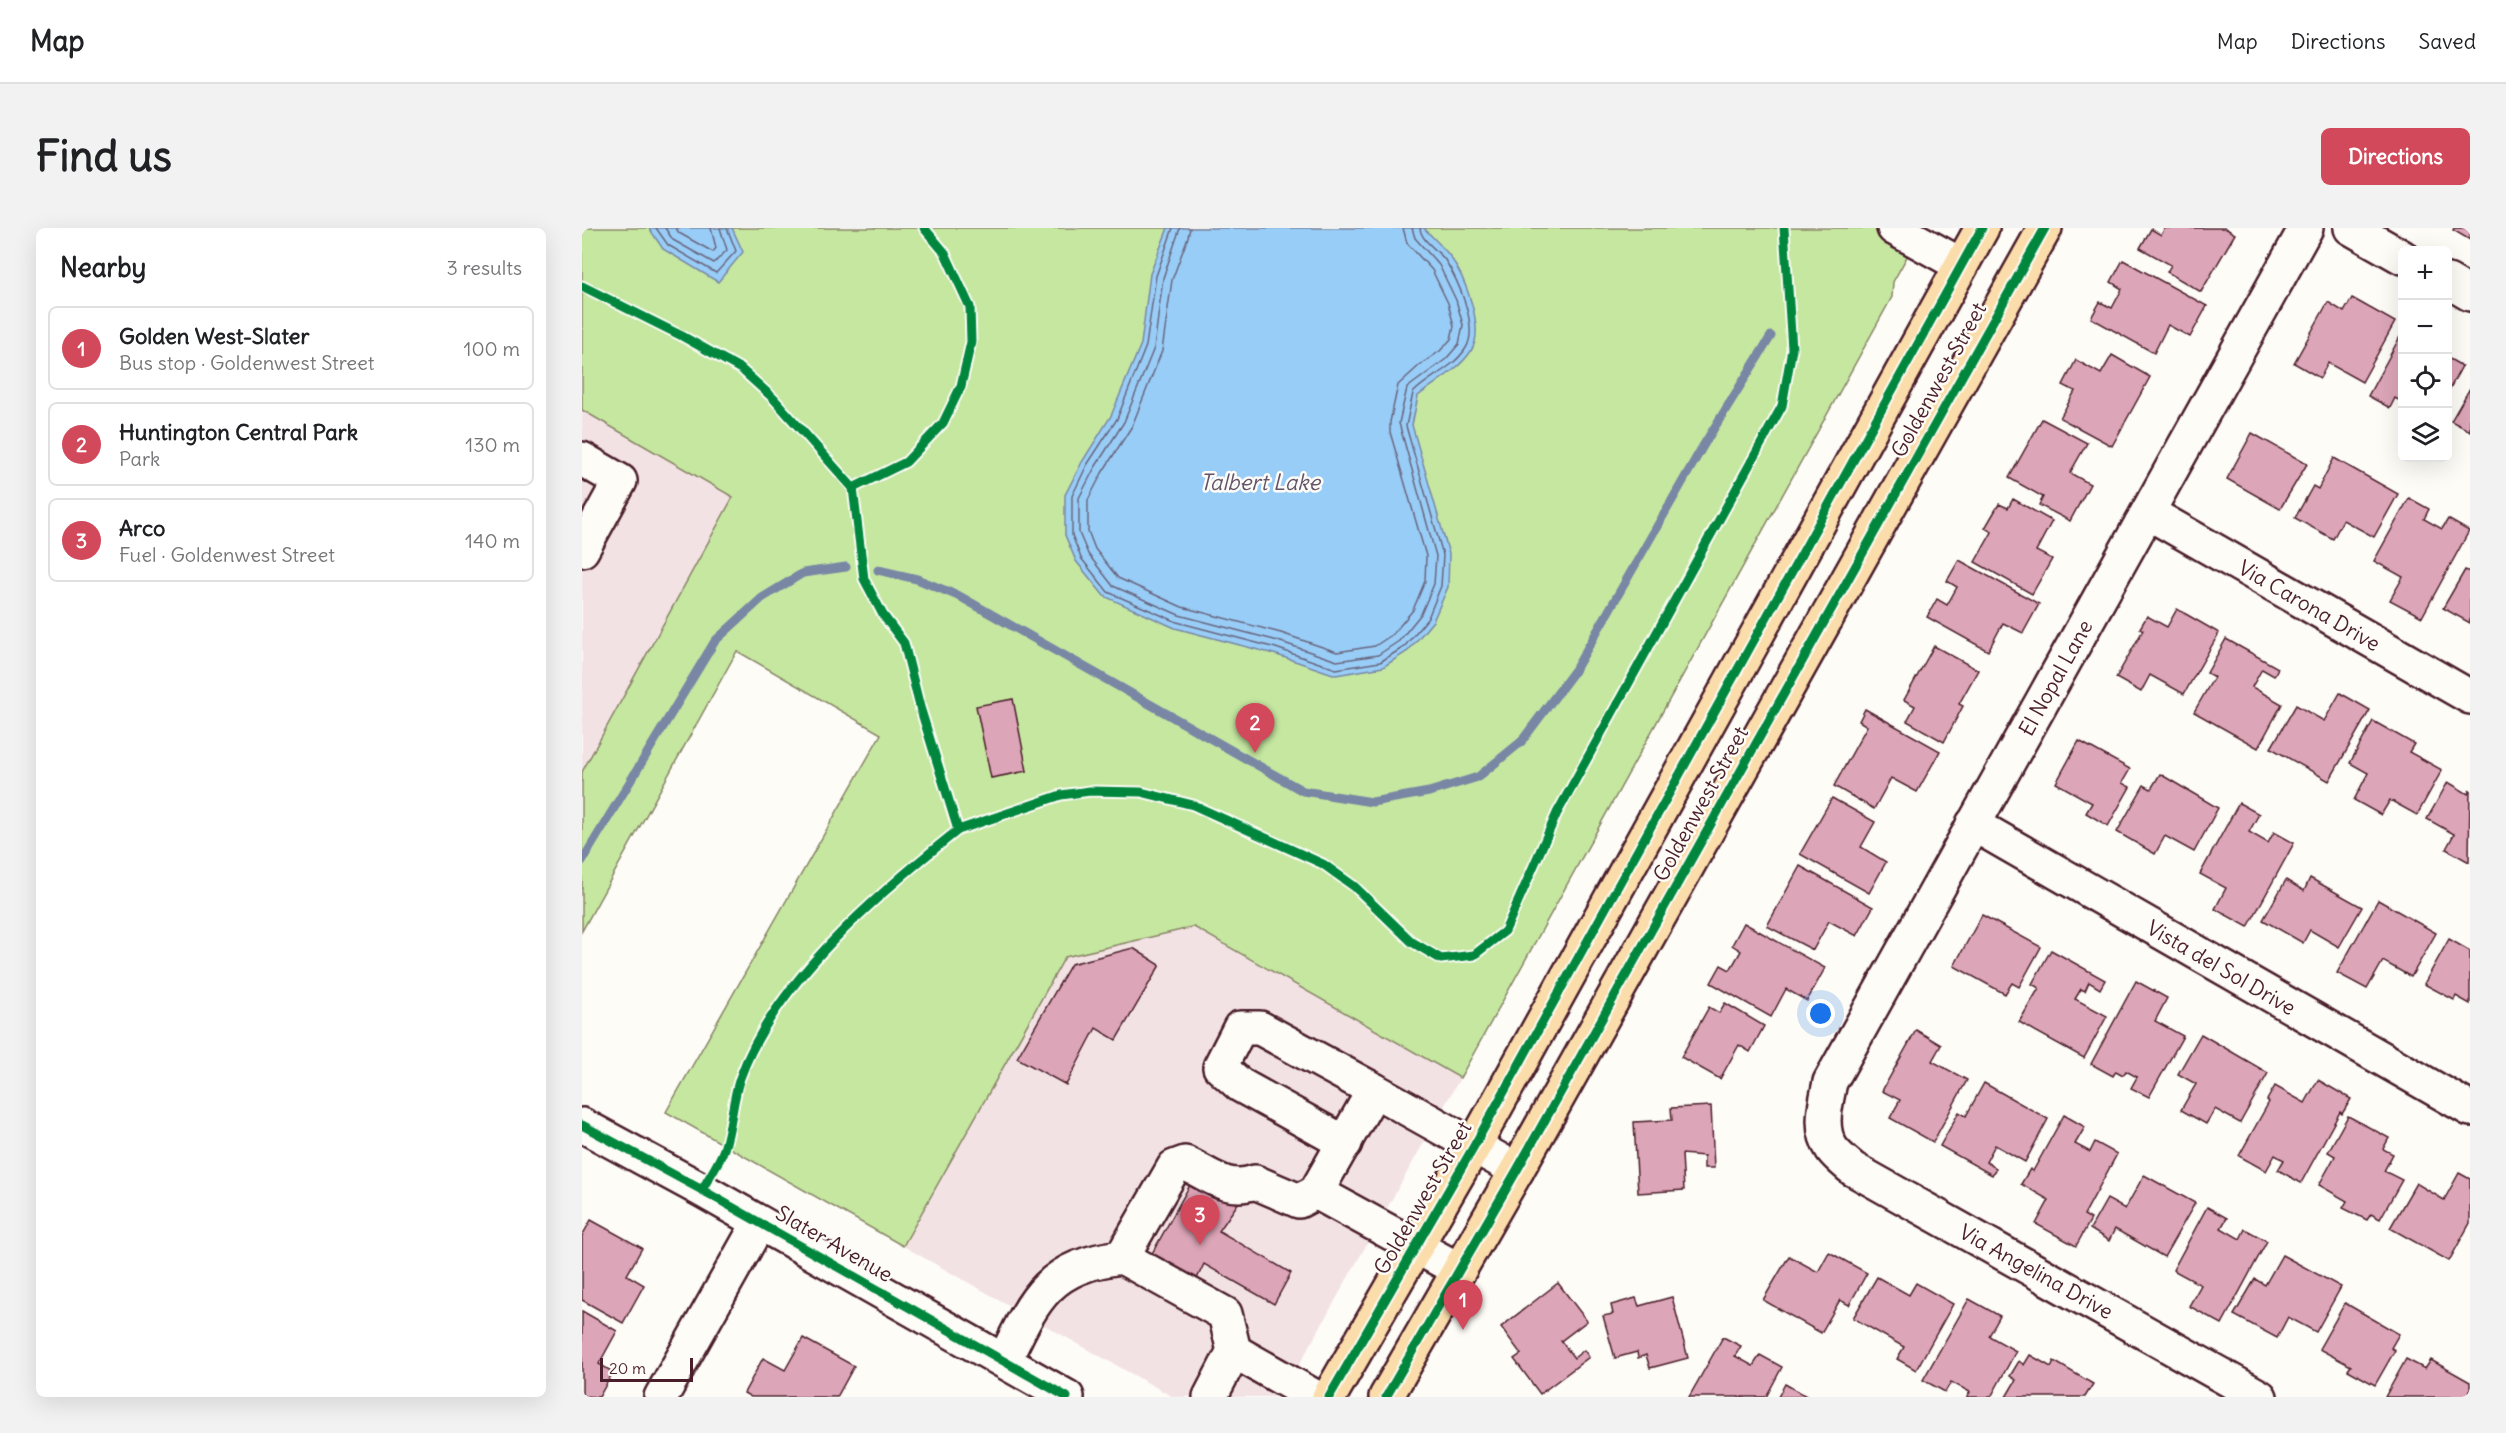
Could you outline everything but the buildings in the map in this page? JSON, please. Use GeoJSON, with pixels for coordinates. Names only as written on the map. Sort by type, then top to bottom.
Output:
{"type":"FeatureCollection","features":[{"type":"Feature","properties":{"kind":"main road","name":"Goldenwest Street"},"geometry":{"type":"LineString","coordinates":[[1329,1397],[1474,1146],[1982,228]]}},
{"type":"Feature","properties":{"kind":"main road","name":"Goldenwest Street"},"geometry":{"type":"LineString","coordinates":[[1386,1397],[1517,1170],[2045,228]]}},
{"type":"Feature","properties":{"kind":"street"},"geometry":{"type":"LineString","coordinates":[[1894,228],[1961,265]]}},
{"type":"Feature","properties":{"kind":"street","name":"El Nopal Lane"},"geometry":{"type":"LineString","coordinates":[[1825,1133],[1824,1112],[1830,1082],[2306,228]]}},
{"type":"Feature","properties":{"kind":"street"},"geometry":{"type":"LineString","coordinates":[[2351,228],[2398,253]]}},
{"type":"Feature","properties":{"kind":"street"},"geometry":{"type":"LineString","coordinates":[[2452,283],[2470,294]]}},
{"type":"Feature","properties":{"kind":"street"},"geometry":{"type":"LineString","coordinates":[[582,459],[620,481],[582,550]]}},
{"type":"Feature","properties":{"kind":"street","name":"Via Carona Drive"},"geometry":{"type":"LineString","coordinates":[[2149,513],[2470,697]]}},
{"type":"Feature","properties":{"kind":"street","name":"Vista del Sol Drive"},"geometry":{"type":"LineString","coordinates":[[1973,824],[2011,848],[2470,1109]]}},
{"type":"Feature","properties":{"kind":"street"},"geometry":{"type":"LineString","coordinates":[[1345,1143],[1240,1085],[1220,1067],[1240,1028],[1260,1028],[1517,1170]]}},
{"type":"Feature","properties":{"kind":"street"},"geometry":{"type":"LineString","coordinates":[[1122,1257],[1174,1167],[1185,1163],[1232,1187],[1242,1187],[1255,1182],[1299,1201],[1316,1192],[1374,1090]]}},
{"type":"Feature","properties":{"kind":"street","name":"Slater Avenue"},"geometry":{"type":"LineString","coordinates":[[582,1125],[1067,1397]]}},
{"type":"Feature","properties":{"kind":"street","name":"Via Angelina Drive"},"geometry":{"type":"LineString","coordinates":[[1825,1133],[1832,1149],[1853,1169],[2260,1397]]}},
{"type":"Feature","properties":{"kind":"street"},"geometry":{"type":"LineString","coordinates":[[1316,1192],[1459,1270]]}},
{"type":"Feature","properties":{"kind":"street"},"geometry":{"type":"LineString","coordinates":[[661,1397],[759,1223]]}},
{"type":"Feature","properties":{"kind":"street"},"geometry":{"type":"LineString","coordinates":[[1004,1361],[1041,1292],[1061,1274],[1098,1260],[1122,1257],[1225,1314],[1234,1351],[1210,1397]]}},
{"type":"Feature","properties":{"kind":"street"},"geometry":{"type":"LineString","coordinates":[[1234,1351],[1315,1397]]}},
{"type":"Feature","properties":{"kind":"shaded area"},"geometry":{"type":"Polygon","coordinates":[[[582,410],[734,497],[582,772],[582,410]]]}},
{"type":"Feature","properties":{"kind":"shaded area"},"geometry":{"type":"Polygon","coordinates":[[[1194,927],[1460,1078],[1281,1397],[1173,1397],[903,1246],[1065,957],[1194,927]]]}},
{"type":"Feature","properties":{"kind":"green space"},"geometry":{"type":"Polygon","coordinates":[[[582,228],[1923,228],[1893,282],[1892,297],[1460,1078],[1194,927],[1065,957],[903,1246],[666,1112],[881,734],[737,651],[582,931],[582,772],[733,497],[582,410],[582,228]]]}},
{"type":"Feature","properties":{"kind":"water"},"geometry":{"type":"Polygon","coordinates":[[[649,228],[732,228],[743,252],[718,282],[663,249],[649,228]]]}},
{"type":"Feature","properties":{"kind":"water","name":"Talbert Lake"},"geometry":{"type":"Polygon","coordinates":[[[1168,228],[1424,228],[1449,255],[1461,275],[1475,316],[1475,341],[1471,351],[1460,364],[1418,396],[1412,425],[1449,554],[1448,587],[1433,621],[1408,651],[1383,667],[1336,675],[1274,654],[1175,628],[1104,596],[1076,561],[1065,535],[1065,495],[1082,462],[1111,416],[1141,344],[1150,274],[1168,228]]]}},
{"type":"Feature","properties":{"kind":"waterway"},"geometry":{"type":"LineString","coordinates":[[878,570],[917,579],[961,597],[1303,791],[1372,802],[1429,792],[1478,777],[1521,742],[1575,670],[1703,446],[1771,336]]}},
{"type":"Feature","properties":{"kind":"waterway"},"geometry":{"type":"LineString","coordinates":[[582,861],[715,641],[762,598],[803,573],[846,567]]}},
{"type":"Feature","properties":{"kind":"cycle path"},"geometry":{"type":"LineString","coordinates":[[853,488],[906,462],[943,423],[961,386],[971,342],[970,307],[945,253],[924,228]]}},
{"type":"Feature","properties":{"kind":"cycle path"},"geometry":{"type":"LineString","coordinates":[[582,286],[682,336],[741,369],[773,398],[853,488],[864,579],[883,615],[904,643],[920,707],[958,830],[1061,795],[1090,791],[1141,792],[1193,805],[1323,864],[1355,887],[1412,942],[1441,959],[1474,955],[1505,931],[1557,813],[1782,406],[1792,349],[1784,228]]}},
{"type":"Feature","properties":{"kind":"cycle path"},"geometry":{"type":"LineString","coordinates":[[1329,1397],[1474,1146],[1982,228]]}},
{"type":"Feature","properties":{"kind":"cycle path"},"geometry":{"type":"LineString","coordinates":[[1386,1397],[1517,1170],[2045,228]]}},
{"type":"Feature","properties":{"kind":"cycle path"},"geometry":{"type":"LineString","coordinates":[[702,1190],[724,1149],[740,1078],[756,1042],[777,1007],[832,941],[896,881],[958,830]]}},
{"type":"Feature","properties":{"kind":"cycle path"},"geometry":{"type":"LineString","coordinates":[[582,1125],[702,1190],[1067,1397]]}},
{"type":"Feature","properties":{"kind":"place","name":"Huntington Central Park"},"geometry":{"type":"Point","coordinates":[1255,753]}},
{"type":"Feature","properties":{"kind":"place","name":"Arco"},"geometry":{"type":"Point","coordinates":[1200,1245]}},
{"type":"Feature","properties":{"kind":"place","name":"Golden West-Slater"},"geometry":{"type":"Point","coordinates":[1463,1330]}}]}
